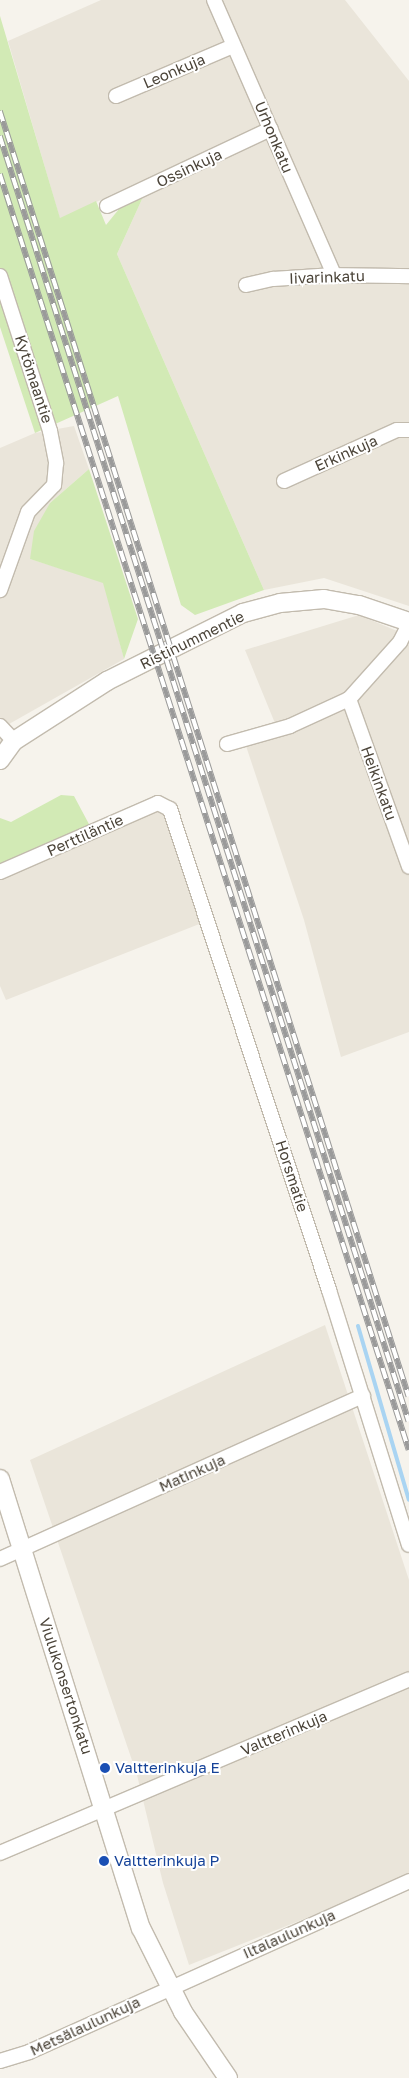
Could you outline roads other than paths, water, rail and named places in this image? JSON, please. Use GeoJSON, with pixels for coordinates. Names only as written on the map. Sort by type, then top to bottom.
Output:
{"type":"FeatureCollection","features":[{"type":"Feature","properties":{"kind":"street","name":"Urhonkatu"},"geometry":{"type":"LineString","coordinates":[[214,0],[334,275]]}},
{"type":"Feature","properties":{"kind":"street","name":"Leonkuja"},"geometry":{"type":"LineString","coordinates":[[116,96],[233,46]]}},
{"type":"Feature","properties":{"kind":"street","name":"Ossinkuja"},"geometry":{"type":"LineString","coordinates":[[107,206],[271,129]]}},
{"type":"Feature","properties":{"kind":"street","name":"Iivarinkatu"},"geometry":{"type":"LineString","coordinates":[[246,285],[272,279],[334,275],[409,276]]}},
{"type":"Feature","properties":{"kind":"street","name":"Kytömaantie"},"geometry":{"type":"LineString","coordinates":[[0,276],[50,431],[56,463],[54,485],[28,512],[0,590]]}},
{"type":"Feature","properties":{"kind":"street","name":"Erkinkuja"},"geometry":{"type":"LineString","coordinates":[[284,481],[397,430],[409,430]]}},
{"type":"Feature","properties":{"kind":"street","name":"Ristinummentie"},"geometry":{"type":"LineString","coordinates":[[0,760],[14,741],[108,681],[243,613],[280,603],[324,599],[359,605],[409,623]]}},
{"type":"Feature","properties":{"kind":"street"},"geometry":{"type":"LineString","coordinates":[[227,744],[290,726],[348,698],[400,642],[409,623]]}},
{"type":"Feature","properties":{"kind":"street","name":"Heikinkatu"},"geometry":{"type":"LineString","coordinates":[[348,698],[409,867]]}},
{"type":"Feature","properties":{"kind":"street"},"geometry":{"type":"LineString","coordinates":[[0,726],[14,741]]}},
{"type":"Feature","properties":{"kind":"street","name":"Perttiläntie"},"geometry":{"type":"LineString","coordinates":[[0,872],[158,803],[170,809]]}},
{"type":"Feature","properties":{"kind":"street","name":"Horsmatie"},"geometry":{"type":"LineString","coordinates":[[170,809],[363,1396],[409,1545]]}},
{"type":"Feature","properties":{"kind":"street","name":"Matinkuja"},"geometry":{"type":"LineString","coordinates":[[0,1559],[363,1396]]}},
{"type":"Feature","properties":{"kind":"street","name":"Viulukonsertonkatu"},"geometry":{"type":"LineString","coordinates":[[0,1479],[141,1928],[168,1987],[228,2078]]}},
{"type":"Feature","properties":{"kind":"street","name":"Valtterinkuja"},"geometry":{"type":"LineString","coordinates":[[0,1853],[409,1679]]}},
{"type":"Feature","properties":{"kind":"street","name":"Iltalaulunkuja"},"geometry":{"type":"LineString","coordinates":[[168,1987],[409,1882]]}},
{"type":"Feature","properties":{"kind":"street","name":"Metsälaulunkuja"},"geometry":{"type":"LineString","coordinates":[[0,2061],[29,2052],[168,1987]]}},
{"type":"Feature","properties":{"kind":"waterway"},"geometry":{"type":"LineString","coordinates":[[358,1326],[409,1500]]}},
{"type":"Feature","properties":{"kind":"railway"},"geometry":{"type":"LineString","coordinates":[[0,111],[409,1397]]}},
{"type":"Feature","properties":{"kind":"railway"},"geometry":{"type":"LineString","coordinates":[[0,136],[409,1422]]}},
{"type":"Feature","properties":{"kind":"railway"},"geometry":{"type":"LineString","coordinates":[[0,174],[409,1450]]}},
{"type":"Feature","properties":{"kind":"place","name":"Valtterinkuja E"},"geometry":{"type":"Point","coordinates":[105,1768]}},
{"type":"Feature","properties":{"kind":"place","name":"Valtterinkuja P"},"geometry":{"type":"Point","coordinates":[104,1861]}}]}
